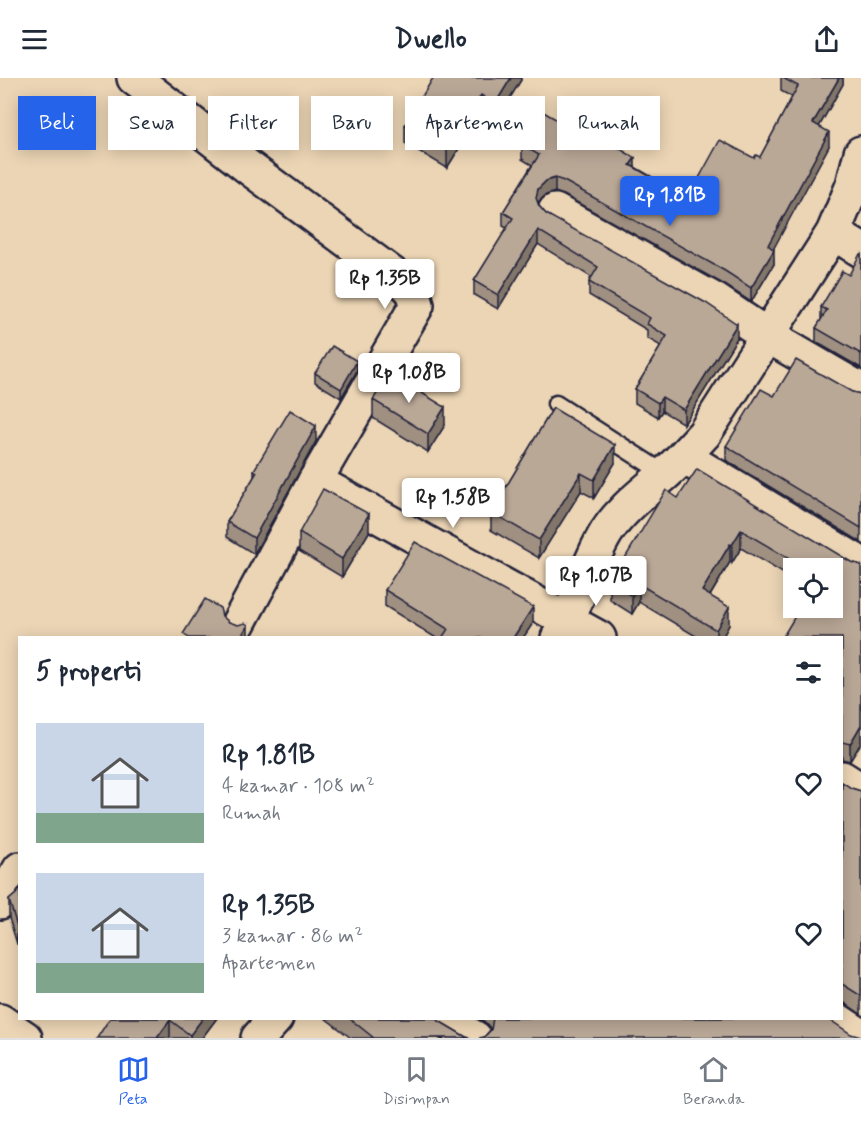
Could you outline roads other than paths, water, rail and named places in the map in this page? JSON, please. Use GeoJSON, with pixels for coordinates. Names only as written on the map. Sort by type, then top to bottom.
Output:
{"type":"FeatureCollection","features":[{"type":"Feature","properties":{"kind":"street"},"geometry":{"type":"LineString","coordinates":[[134,78],[248,167],[407,285],[414,293],[417,305],[315,481],[238,624]]}},
{"type":"Feature","properties":{"kind":"street"},"geometry":{"type":"LineString","coordinates":[[563,629],[607,531],[629,505],[674,465],[704,434],[833,233],[853,185],[861,153]]}},
{"type":"Feature","properties":{"kind":"street"},"geometry":{"type":"LineString","coordinates":[[555,211],[716,301],[768,336],[861,390]]}},
{"type":"Feature","properties":{"kind":"street"},"geometry":{"type":"LineString","coordinates":[[833,233],[861,250]]}},
{"type":"Feature","properties":{"kind":"street"},"geometry":{"type":"LineString","coordinates":[[674,465],[861,564]]}},
{"type":"Feature","properties":{"kind":"street"},"geometry":{"type":"LineString","coordinates":[[315,481],[563,629],[591,636]]}},
{"type":"Feature","properties":{"kind":"street"},"geometry":{"type":"LineString","coordinates":[[843,779],[861,790]]}},
{"type":"Feature","properties":{"kind":"street"},"geometry":{"type":"LineString","coordinates":[[0,902],[18,872]]}},
{"type":"Feature","properties":{"kind":"street"},"geometry":{"type":"LineString","coordinates":[[258,1038],[274,1020]]}},
{"type":"Feature","properties":{"kind":"street"},"geometry":{"type":"LineString","coordinates":[[444,1020],[475,1038]]}},
{"type":"Feature","properties":{"kind":"street"},"geometry":{"type":"LineString","coordinates":[[837,1020],[861,1036]]}},
{"type":"Feature","properties":{"kind":"street"},"geometry":{"type":"LineString","coordinates":[[0,1021],[25,1038]]}},
{"type":"Feature","properties":{"kind":"lane"},"geometry":{"type":"LineString","coordinates":[[556,404],[674,465]]}}]}
